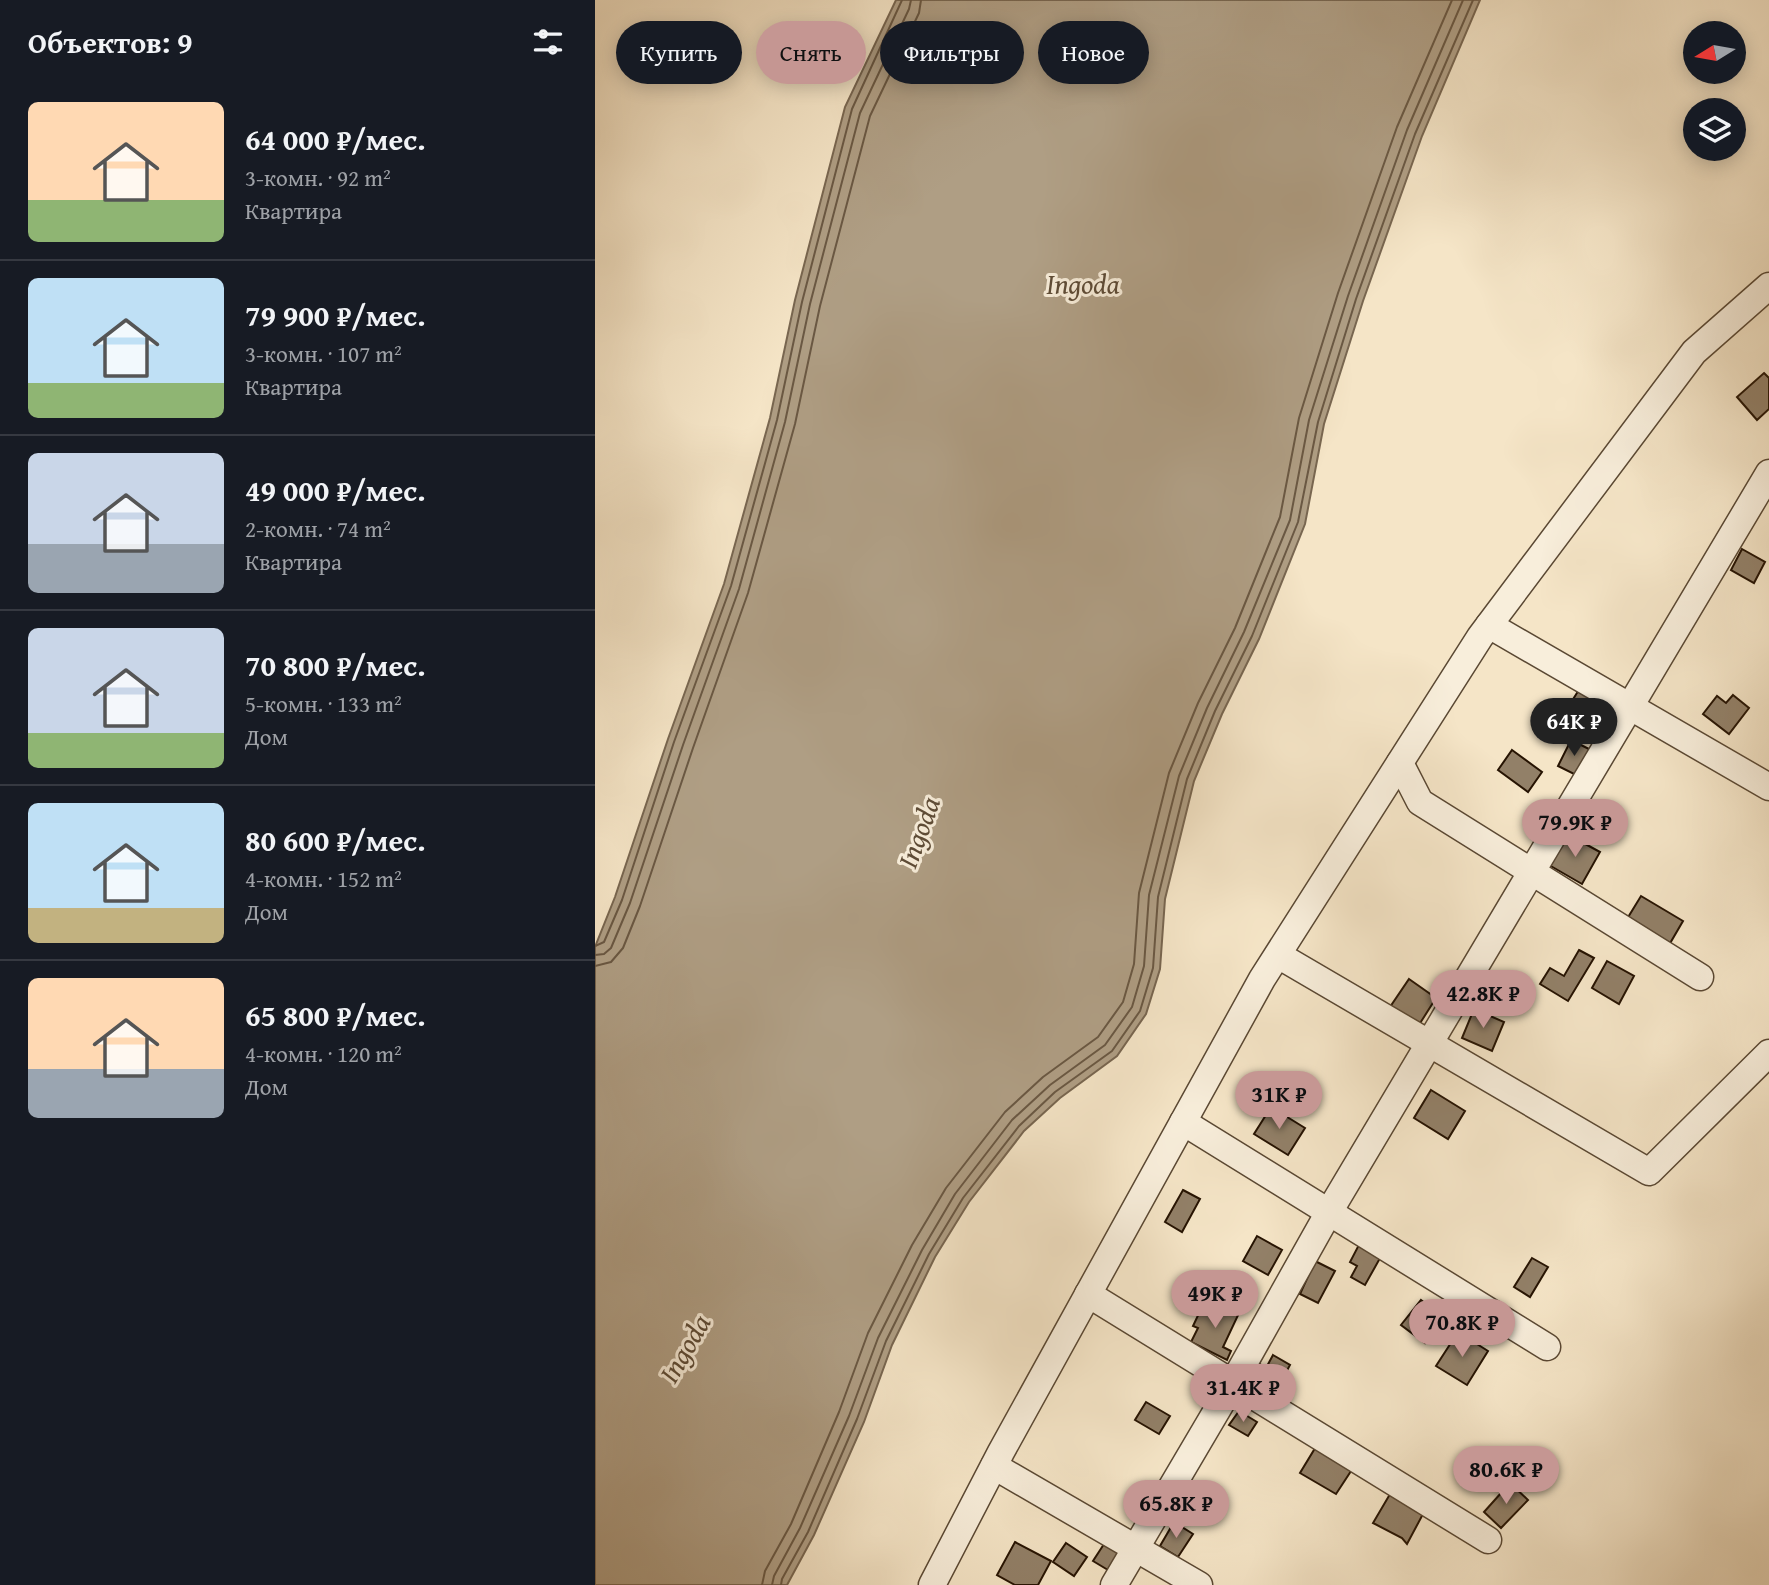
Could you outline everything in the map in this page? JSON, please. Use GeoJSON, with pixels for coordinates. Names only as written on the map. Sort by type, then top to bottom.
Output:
{"type":"FeatureCollection","features":[{"type":"Feature","properties":{"kind":"street"},"geometry":{"type":"LineString","coordinates":[[932,1585],[994,1466],[1262,979],[1399,763],[1489,625],[1694,352],[1766,296]]}},
{"type":"Feature","properties":{"kind":"street"},"geometry":{"type":"LineString","coordinates":[[1114,1585],[1233,1383],[1329,1212],[1769,473]]}},
{"type":"Feature","properties":{"kind":"street"},"geometry":{"type":"LineString","coordinates":[[1489,625],[1769,787]]}},
{"type":"Feature","properties":{"kind":"street"},"geometry":{"type":"LineString","coordinates":[[1399,763],[1420,802],[1700,977]]}},
{"type":"Feature","properties":{"kind":"street"},"geometry":{"type":"LineString","coordinates":[[1278,955],[1649,1172],[1769,1053]]}},
{"type":"Feature","properties":{"kind":"street"},"geometry":{"type":"LineString","coordinates":[[1183,1122],[1547,1347]]}},
{"type":"Feature","properties":{"kind":"street"},"geometry":{"type":"LineString","coordinates":[[1088,1294],[1488,1540]]}},
{"type":"Feature","properties":{"kind":"street"},"geometry":{"type":"LineString","coordinates":[[994,1466],[1199,1585]]}},
{"type":"Feature","properties":{"kind":"water","name":"Ingoda"},"geometry":{"type":"Polygon","coordinates":[[[896,0],[1480,0],[1422,136],[1363,301],[1324,424],[1305,524],[1259,639],[1222,714],[1194,781],[1165,899],[1160,969],[1146,1014],[1117,1056],[1060,1098],[1024,1131],[969,1202],[935,1257],[892,1345],[864,1422],[814,1535],[787,1585],[595,1585],[595,947],[615,897],[724,584],[770,418],[795,300],[845,107],[856,84],[866,84],[866,63],[880,34],[880,84],[1024,84],[1024,21],[886,21],[896,0]]]}},
{"type":"Feature","properties":{"kind":"building"},"geometry":{"type":"Polygon","coordinates":[[[1764,373],[1769,378],[1769,409],[1757,420],[1737,397],[1764,373]]]}},
{"type":"Feature","properties":{"kind":"building"},"geometry":{"type":"Polygon","coordinates":[[[1742,549],[1765,562],[1754,583],[1731,570],[1742,549]]]}},
{"type":"Feature","properties":{"kind":"building"},"geometry":{"type":"Polygon","coordinates":[[[1580,688],[1606,703],[1598,717],[1572,701],[1580,688]]]}},
{"type":"Feature","properties":{"kind":"building"},"geometry":{"type":"Polygon","coordinates":[[[1733,695],[1749,708],[1729,734],[1703,714],[1717,696],[1726,703],[1733,695]]]}},
{"type":"Feature","properties":{"kind":"building"},"geometry":{"type":"Polygon","coordinates":[[[1570,706],[1586,715],[1576,733],[1560,723],[1570,706]]]}},
{"type":"Feature","properties":{"kind":"building"},"geometry":{"type":"Polygon","coordinates":[[[1571,740],[1591,750],[1578,776],[1558,766],[1571,740]]]}},
{"type":"Feature","properties":{"kind":"building"},"geometry":{"type":"Polygon","coordinates":[[[1512,750],[1542,772],[1528,792],[1498,770],[1512,750]]]}},
{"type":"Feature","properties":{"kind":"building"},"geometry":{"type":"Polygon","coordinates":[[[1567,834],[1600,852],[1582,884],[1549,865],[1567,834]]]}},
{"type":"Feature","properties":{"kind":"building"},"geometry":{"type":"Polygon","coordinates":[[[1641,896],[1683,921],[1669,945],[1627,919],[1641,896]]]}},
{"type":"Feature","properties":{"kind":"building"},"geometry":{"type":"Polygon","coordinates":[[[1579,950],[1594,958],[1568,1001],[1540,984],[1550,968],[1564,976],[1579,950]]]}},
{"type":"Feature","properties":{"kind":"building"},"geometry":{"type":"Polygon","coordinates":[[[1607,961],[1634,976],[1619,1004],[1592,988],[1607,961]]]}},
{"type":"Feature","properties":{"kind":"building"},"geometry":{"type":"Polygon","coordinates":[[[1409,979],[1436,998],[1417,1028],[1388,1010],[1409,979]]]}},
{"type":"Feature","properties":{"kind":"building"},"geometry":{"type":"Polygon","coordinates":[[[1474,1009],[1504,1022],[1492,1051],[1462,1038],[1474,1009]]]}},
{"type":"Feature","properties":{"kind":"building"},"geometry":{"type":"Polygon","coordinates":[[[1431,1090],[1465,1111],[1448,1139],[1414,1118],[1431,1090]]]}},
{"type":"Feature","properties":{"kind":"building"},"geometry":{"type":"Polygon","coordinates":[[[1271,1107],[1305,1128],[1288,1155],[1254,1134],[1271,1107]]]}},
{"type":"Feature","properties":{"kind":"building"},"geometry":{"type":"Polygon","coordinates":[[[1183,1190],[1200,1199],[1182,1232],[1165,1222],[1183,1190]]]}},
{"type":"Feature","properties":{"kind":"building"},"geometry":{"type":"Polygon","coordinates":[[[1257,1236],[1282,1250],[1268,1275],[1243,1261],[1257,1236]]]}},
{"type":"Feature","properties":{"kind":"building"},"geometry":{"type":"Polygon","coordinates":[[[1362,1239],[1384,1251],[1365,1285],[1351,1277],[1357,1266],[1350,1262],[1362,1239]]]}},
{"type":"Feature","properties":{"kind":"building"},"geometry":{"type":"Polygon","coordinates":[[[1532,1258],[1548,1267],[1530,1297],[1514,1287],[1532,1258]]]}},
{"type":"Feature","properties":{"kind":"building"},"geometry":{"type":"Polygon","coordinates":[[[1315,1261],[1335,1271],[1318,1303],[1300,1294],[1315,1261]]]}},
{"type":"Feature","properties":{"kind":"building"},"geometry":{"type":"Polygon","coordinates":[[[1421,1300],[1444,1317],[1425,1343],[1401,1325],[1421,1300]]]}},
{"type":"Feature","properties":{"kind":"building"},"geometry":{"type":"Polygon","coordinates":[[[1225,1303],[1240,1311],[1223,1347],[1231,1351],[1227,1360],[1191,1342],[1198,1328],[1193,1326],[1201,1309],[1218,1317],[1225,1303]]]}},
{"type":"Feature","properties":{"kind":"building"},"geometry":{"type":"Polygon","coordinates":[[[1458,1332],[1488,1351],[1467,1385],[1436,1366],[1458,1332]]]}},
{"type":"Feature","properties":{"kind":"building"},"geometry":{"type":"Polygon","coordinates":[[[1273,1355],[1290,1365],[1274,1395],[1249,1381],[1258,1363],[1266,1368],[1273,1355]]]}},
{"type":"Feature","properties":{"kind":"building"},"geometry":{"type":"Polygon","coordinates":[[[1146,1402],[1170,1416],[1159,1434],[1135,1420],[1146,1402]]]}},
{"type":"Feature","properties":{"kind":"building"},"geometry":{"type":"Polygon","coordinates":[[[1239,1411],[1257,1422],[1248,1436],[1229,1425],[1239,1411]]]}},
{"type":"Feature","properties":{"kind":"building"},"geometry":{"type":"Polygon","coordinates":[[[1317,1445],[1353,1468],[1336,1494],[1300,1473],[1317,1445]]]}},
{"type":"Feature","properties":{"kind":"building"},"geometry":{"type":"Polygon","coordinates":[[[1510,1483],[1528,1500],[1501,1528],[1484,1512],[1510,1483]]]}},
{"type":"Feature","properties":{"kind":"building"},"geometry":{"type":"Polygon","coordinates":[[[1393,1489],[1423,1514],[1407,1544],[1402,1538],[1373,1523],[1393,1489]]]}},
{"type":"Feature","properties":{"kind":"building"},"geometry":{"type":"Polygon","coordinates":[[[1174,1522],[1193,1534],[1178,1557],[1160,1546],[1174,1522]]]}},
{"type":"Feature","properties":{"kind":"building"},"geometry":{"type":"Polygon","coordinates":[[[1015,1542],[1051,1561],[1038,1585],[1015,1585],[997,1575],[1015,1542]]]}},
{"type":"Feature","properties":{"kind":"building"},"geometry":{"type":"Polygon","coordinates":[[[1066,1543],[1087,1557],[1074,1576],[1053,1562],[1066,1543]]]}},
{"type":"Feature","properties":{"kind":"building"},"geometry":{"type":"Polygon","coordinates":[[[1104,1544],[1119,1553],[1108,1570],[1093,1561],[1104,1544]]]}}]}
